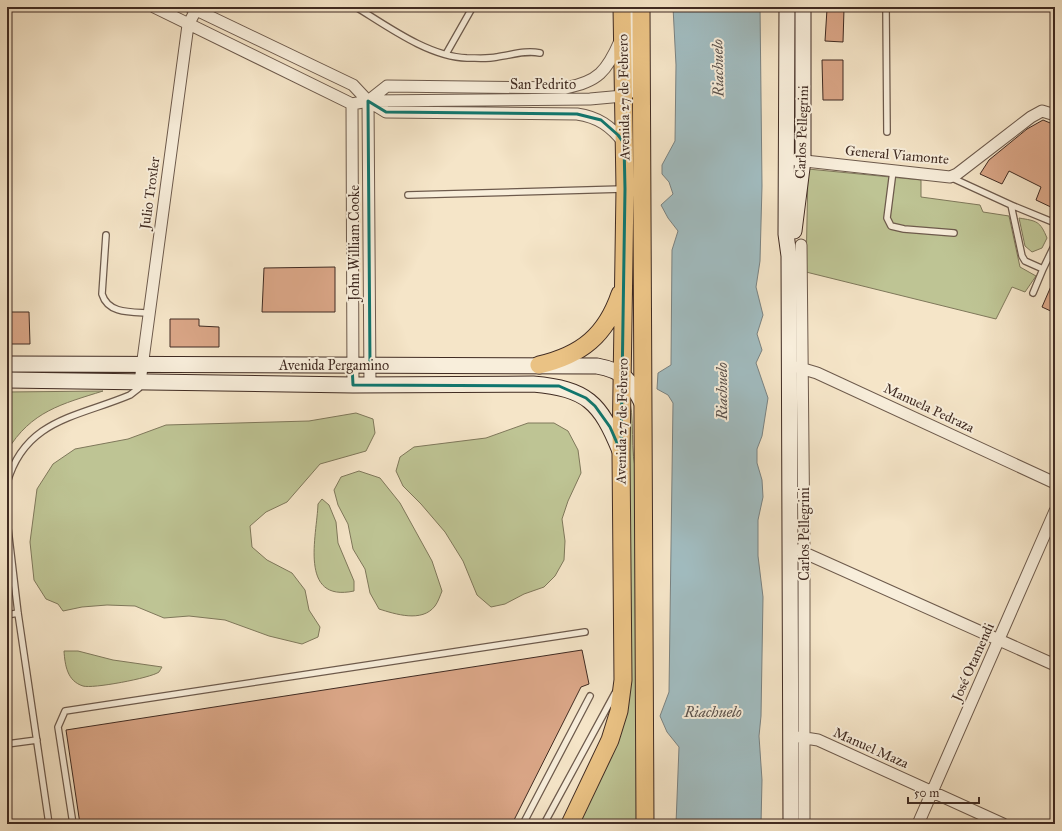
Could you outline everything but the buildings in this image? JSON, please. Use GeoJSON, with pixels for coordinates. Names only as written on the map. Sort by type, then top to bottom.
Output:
{"type":"FeatureCollection","features":[{"type":"Feature","properties":{"kind":"main road","name":"Avenida 27 de Febrero"},"geometry":{"type":"LineString","coordinates":[[570,824],[610,740],[619,711],[623,680],[621,452],[625,278],[625,189],[622,7]]}},
{"type":"Feature","properties":{"kind":"main road","name":"Avenida 27 de Febrero"},"geometry":{"type":"LineString","coordinates":[[641,7],[645,824]]}},
{"type":"Feature","properties":{"kind":"main road","name":"Carlos Pellegrini"},"geometry":{"type":"LineString","coordinates":[[787,7],[795,160],[796,219],[789,256],[796,367],[789,548],[798,736],[791,824]]}},
{"type":"Feature","properties":{"kind":"main road","name":"Carlos Pellegrini"},"geometry":{"type":"LineString","coordinates":[[795,160],[803,7]]}},
{"type":"Feature","properties":{"kind":"main road"},"geometry":{"type":"LineString","coordinates":[[539,365],[569,356],[590,343],[612,314],[625,278]]}},
{"type":"Feature","properties":{"kind":"main road","name":"Avenida Pergamino"},"geometry":{"type":"LineString","coordinates":[[7,364],[539,365],[597,366],[609,368],[622,374]]}},
{"type":"Feature","properties":{"kind":"main road"},"geometry":{"type":"LineString","coordinates":[[622,374],[629,380],[643,405]]}},
{"type":"Feature","properties":{"kind":"main road","name":"Avenida Pergamino"},"geometry":{"type":"LineString","coordinates":[[7,380],[353,385],[533,384],[558,386],[586,398],[595,406],[610,427],[621,452]]}},
{"type":"Feature","properties":{"kind":"street"},"geometry":{"type":"LineString","coordinates":[[154,7],[188,25],[352,104]]}},
{"type":"Feature","properties":{"kind":"street"},"geometry":{"type":"LineString","coordinates":[[623,96],[632,90],[632,7]]}},
{"type":"Feature","properties":{"kind":"street","name":"Julio Troxler"},"geometry":{"type":"LineString","coordinates":[[140,382],[188,25],[193,8]]}},
{"type":"Feature","properties":{"kind":"street","name":"San Pedrito"},"geometry":{"type":"LineString","coordinates":[[193,8],[353,85],[368,100],[386,112],[577,114],[600,120],[611,128],[624,143]]}},
{"type":"Feature","properties":{"kind":"street","name":"San Pedrito"},"geometry":{"type":"LineString","coordinates":[[368,100],[387,86],[565,88],[578,86],[601,74],[608,66],[622,35]]}},
{"type":"Feature","properties":{"kind":"street","name":"San Pedrito"},"geometry":{"type":"LineString","coordinates":[[352,104],[368,100],[590,99],[623,96]]}},
{"type":"Feature","properties":{"kind":"street","name":"John William Cooke"},"geometry":{"type":"LineString","coordinates":[[368,100],[370,384]]}},
{"type":"Feature","properties":{"kind":"street","name":"John William Cooke"},"geometry":{"type":"LineString","coordinates":[[352,104],[353,385]]}},
{"type":"Feature","properties":{"kind":"street","name":"General Viamonte"},"geometry":{"type":"LineString","coordinates":[[795,160],[950,177],[957,174],[1031,117],[1042,112],[1054,112]]}},
{"type":"Feature","properties":{"kind":"street","name":"Carlos Pellegrini"},"geometry":{"type":"LineString","coordinates":[[801,245],[796,367],[804,552],[798,736],[804,824]]}},
{"type":"Feature","properties":{"kind":"street","name":"Manuela Pedraza"},"geometry":{"type":"LineString","coordinates":[[796,367],[1055,483]]}},
{"type":"Feature","properties":{"kind":"street","name":"José Otamendi"},"geometry":{"type":"LineString","coordinates":[[918,824],[1000,640],[1055,511]]}},
{"type":"Feature","properties":{"kind":"street"},"geometry":{"type":"LineString","coordinates":[[789,548],[804,552],[1055,665]]}},
{"type":"Feature","properties":{"kind":"street","name":"Manuel Maza"},"geometry":{"type":"LineString","coordinates":[[798,736],[823,743],[1003,824]]}},
{"type":"Feature","properties":{"kind":"lane"},"geometry":{"type":"LineString","coordinates":[[356,7],[428,48],[446,54],[465,58],[496,58],[529,51],[540,53]]}},
{"type":"Feature","properties":{"kind":"lane"},"geometry":{"type":"LineString","coordinates":[[446,54],[471,10],[471,7]]}},
{"type":"Feature","properties":{"kind":"lane"},"geometry":{"type":"LineString","coordinates":[[886,7],[887,132]]}},
{"type":"Feature","properties":{"kind":"lane"},"geometry":{"type":"LineString","coordinates":[[893,171],[887,218],[891,226],[904,229],[954,233]]}},
{"type":"Feature","properties":{"kind":"lane"},"geometry":{"type":"LineString","coordinates":[[950,177],[1055,223]]}},
{"type":"Feature","properties":{"kind":"lane"},"geometry":{"type":"LineString","coordinates":[[408,195],[625,189]]}},
{"type":"Feature","properties":{"kind":"lane"},"geometry":{"type":"LineString","coordinates":[[1011,205],[1022,256],[1025,261],[1044,269]]}},
{"type":"Feature","properties":{"kind":"lane"},"geometry":{"type":"LineString","coordinates":[[106,236],[102,294],[105,302],[124,312],[149,313]]}},
{"type":"Feature","properties":{"kind":"lane"},"geometry":{"type":"LineString","coordinates":[[1033,293],[1055,244]]}},
{"type":"Feature","properties":{"kind":"lane"},"geometry":{"type":"LineString","coordinates":[[7,483],[14,462],[19,454],[44,429],[58,420],[130,395],[139,388],[140,382]]}},
{"type":"Feature","properties":{"kind":"lane"},"geometry":{"type":"LineString","coordinates":[[7,520],[18,613],[50,824]]}},
{"type":"Feature","properties":{"kind":"lane"},"geometry":{"type":"LineString","coordinates":[[7,615],[18,613]]}},
{"type":"Feature","properties":{"kind":"lane"},"geometry":{"type":"LineString","coordinates":[[73,824],[58,727],[65,710],[585,632]]}},
{"type":"Feature","properties":{"kind":"lane"},"geometry":{"type":"LineString","coordinates":[[544,824],[596,725],[623,680]]}},
{"type":"Feature","properties":{"kind":"lane"},"geometry":{"type":"LineString","coordinates":[[523,824],[590,696]]}},
{"type":"Feature","properties":{"kind":"lane"},"geometry":{"type":"LineString","coordinates":[[7,744],[37,740]]}},
{"type":"Feature","properties":{"kind":"highlighted area"},"geometry":{"type":"Polygon","coordinates":[[[368,101],[386,112],[577,114],[601,120],[618,135],[624,143],[625,189],[621,452],[610,427],[595,406],[586,398],[559,386],[353,385],[352,365],[370,365],[368,101]]]}},
{"type":"Feature","properties":{"kind":"green space"},"geometry":{"type":"Polygon","coordinates":[[[808,169],[921,180],[921,197],[980,205],[983,212],[1009,216],[1020,267],[1036,276],[1025,292],[1012,287],[996,319],[806,272],[808,169]]]}},
{"type":"Feature","properties":{"kind":"green space"},"geometry":{"type":"Polygon","coordinates":[[[1019,218],[1034,221],[1040,225],[1047,238],[1042,248],[1032,252],[1025,246],[1019,218]]]}},
{"type":"Feature","properties":{"kind":"green space"},"geometry":{"type":"Polygon","coordinates":[[[103,391],[61,405],[37,418],[16,437],[7,451],[7,392],[103,391]]]}},
{"type":"Feature","properties":{"kind":"green space"},"geometry":{"type":"Polygon","coordinates":[[[627,391],[632,412],[633,457],[638,478],[637,824],[575,824],[617,735],[627,391]]]}},
{"type":"Feature","properties":{"kind":"green space"},"geometry":{"type":"Polygon","coordinates":[[[356,413],[373,419],[375,433],[366,451],[320,464],[287,502],[266,512],[250,526],[252,547],[267,560],[292,573],[305,590],[309,610],[320,627],[318,637],[302,644],[269,636],[225,620],[189,616],[164,618],[135,606],[107,605],[82,607],[63,611],[58,604],[46,599],[34,580],[30,542],[37,489],[53,464],[75,449],[128,439],[166,425],[309,421],[356,413]]]}},
{"type":"Feature","properties":{"kind":"green space"},"geometry":{"type":"Polygon","coordinates":[[[528,423],[554,423],[568,431],[578,450],[581,473],[568,501],[562,519],[565,541],[564,560],[555,576],[544,587],[524,594],[505,604],[491,607],[477,595],[463,561],[445,532],[403,486],[396,471],[400,457],[414,447],[486,438],[528,423]]]}},
{"type":"Feature","properties":{"kind":"green space"},"geometry":{"type":"Polygon","coordinates":[[[359,471],[380,478],[400,503],[432,561],[442,591],[435,606],[430,611],[416,616],[408,616],[379,609],[370,593],[365,569],[353,549],[348,524],[338,505],[334,490],[341,477],[359,471]]]}},
{"type":"Feature","properties":{"kind":"green space"},"geometry":{"type":"Polygon","coordinates":[[[322,499],[329,505],[336,522],[338,543],[354,581],[354,591],[336,592],[325,587],[318,577],[314,548],[318,504],[322,499]]]}},
{"type":"Feature","properties":{"kind":"green space"},"geometry":{"type":"Polygon","coordinates":[[[64,651],[78,651],[113,660],[162,667],[159,672],[145,677],[89,687],[78,684],[70,676],[66,667],[64,651]]]}},
{"type":"Feature","properties":{"kind":"water","name":"Riachuelo"},"geometry":{"type":"Polygon","coordinates":[[[673,7],[760,7],[762,186],[760,261],[756,287],[763,315],[757,334],[762,350],[756,363],[768,398],[762,436],[757,449],[757,463],[762,480],[763,497],[758,520],[758,556],[763,597],[761,716],[759,736],[762,780],[761,824],[676,824],[679,747],[667,732],[660,716],[669,692],[673,403],[668,395],[657,389],[658,373],[671,365],[672,250],[678,231],[668,218],[661,205],[673,194],[669,182],[662,174],[662,165],[675,141],[676,65],[673,7]]]}}]}
